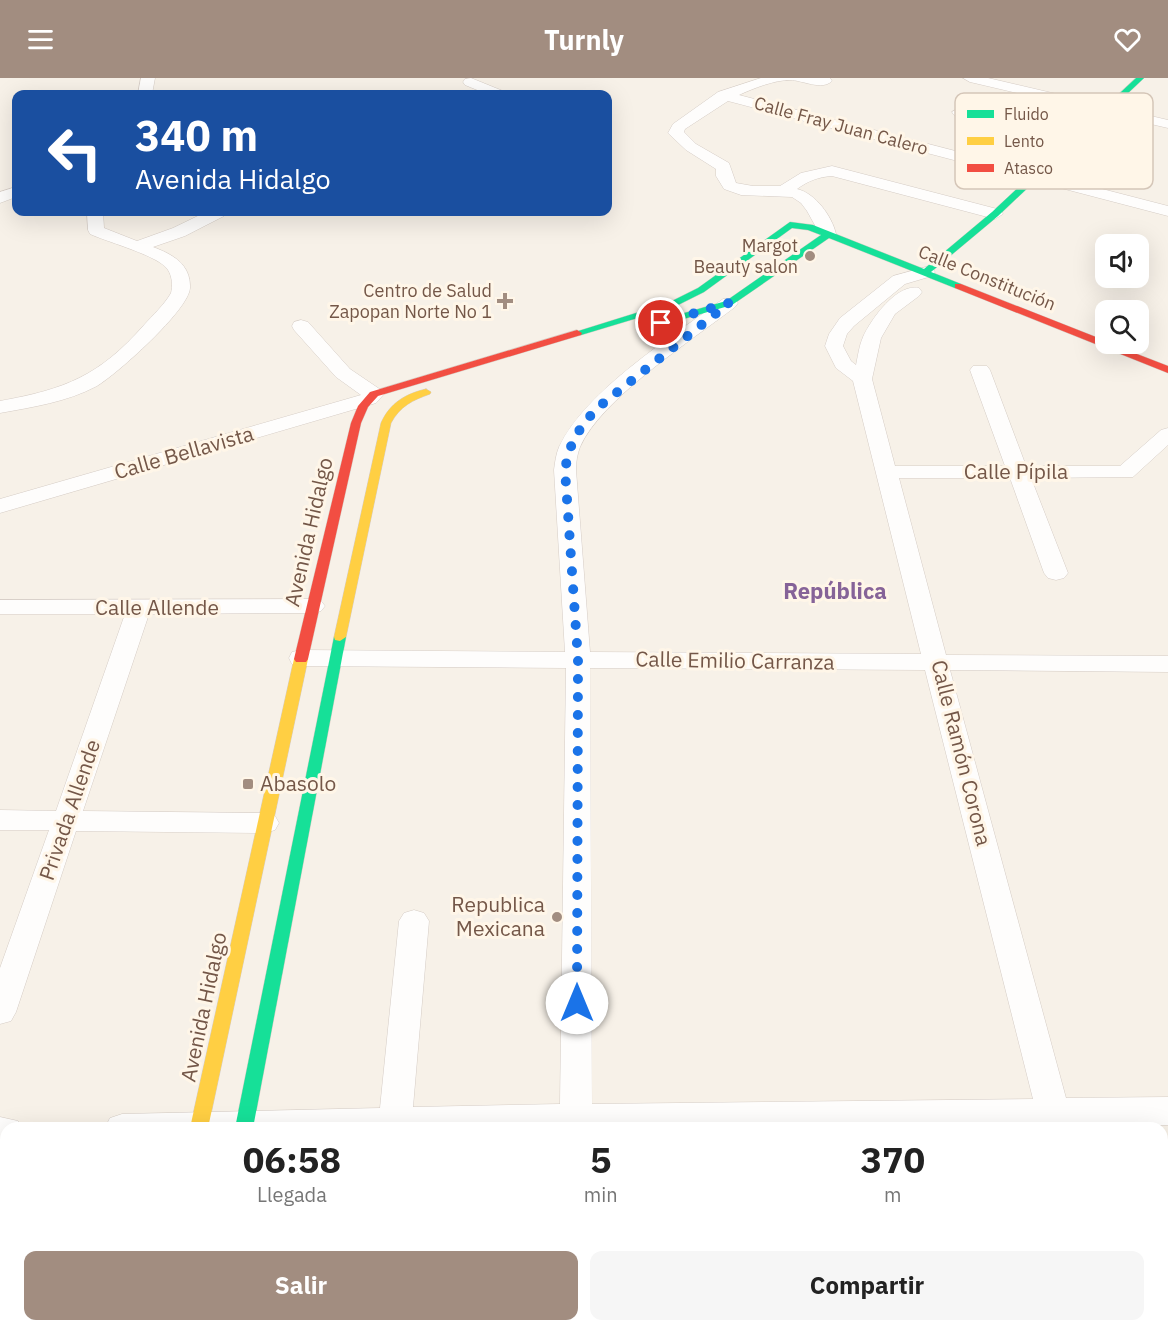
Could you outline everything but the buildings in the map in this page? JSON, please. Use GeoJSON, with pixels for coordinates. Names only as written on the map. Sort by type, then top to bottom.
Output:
{"type":"FeatureCollection","features":[{"type":"Feature","properties":{"kind":"main road"},"geometry":{"type":"LineString","coordinates":[[1123,93],[1138,78]]}},
{"type":"Feature","properties":{"kind":"main road"},"geometry":{"type":"LineString","coordinates":[[926,272],[1020,189]]}},
{"type":"Feature","properties":{"kind":"main road"},"geometry":{"type":"LineString","coordinates":[[371,396],[671,305],[701,290],[790,225]]}},
{"type":"Feature","properties":{"kind":"main road","name":"Calle Constitución"},"geometry":{"type":"LineString","coordinates":[[790,225],[810,227],[1168,370]]}},
{"type":"Feature","properties":{"kind":"main road"},"geometry":{"type":"LineString","coordinates":[[661,323],[729,303],[828,234]]}},
{"type":"Feature","properties":{"kind":"main road","name":"Avenida Hidalgo"},"geometry":{"type":"LineString","coordinates":[[200,1122],[313,606],[359,476],[386,423],[390,410],[407,398],[617,336]]}},
{"type":"Feature","properties":{"kind":"main road","name":"Avenida Hidalgo"},"geometry":{"type":"LineString","coordinates":[[246,1122],[336,658],[359,476],[356,423],[371,396]]}},
{"type":"Feature","properties":{"kind":"street"},"geometry":{"type":"LineString","coordinates":[[785,78],[758,81],[723,96],[678,127],[676,134],[691,147],[723,166],[724,176],[730,186],[740,191],[785,190],[805,197],[813,204],[823,220],[828,234]]}},
{"type":"Feature","properties":{"kind":"street"},"geometry":{"type":"LineString","coordinates":[[796,78],[825,81]]}},
{"type":"Feature","properties":{"kind":"street"},"geometry":{"type":"LineString","coordinates":[[970,78],[1036,93]]}},
{"type":"Feature","properties":{"kind":"street"},"geometry":{"type":"LineString","coordinates":[[470,82],[489,90]]}},
{"type":"Feature","properties":{"kind":"street","name":"Calle Fray Juan Calero"},"geometry":{"type":"LineString","coordinates":[[723,96],[955,156]]}},
{"type":"Feature","properties":{"kind":"street"},"geometry":{"type":"LineString","coordinates":[[1153,120],[1168,124]]}},
{"type":"Feature","properties":{"kind":"street"},"geometry":{"type":"LineString","coordinates":[[785,190],[810,175],[832,171],[994,214]]}},
{"type":"Feature","properties":{"kind":"street","name":"Calle Fray Juan Calero"},"geometry":{"type":"LineString","coordinates":[[1084,189],[1168,211]]}},
{"type":"Feature","properties":{"kind":"street"},"geometry":{"type":"LineString","coordinates":[[790,225],[814,208]]}},
{"type":"Feature","properties":{"kind":"street"},"geometry":{"type":"LineString","coordinates":[[0,407],[76,389],[103,374],[135,348],[180,293],[181,281],[175,266],[106,237],[96,230],[95,216]]}},
{"type":"Feature","properties":{"kind":"street"},"geometry":{"type":"LineString","coordinates":[[136,248],[179,232],[210,216]]}},
{"type":"Feature","properties":{"kind":"street"},"geometry":{"type":"LineString","coordinates":[[862,379],[843,364],[834,346],[838,334],[847,322],[899,280],[926,272]]}},
{"type":"Feature","properties":{"kind":"street","name":"Calle Ramón Corona"},"geometry":{"type":"LineString","coordinates":[[926,272],[919,287],[888,311],[872,338],[862,379],[1056,1121]]}},
{"type":"Feature","properties":{"kind":"street"},"geometry":{"type":"LineString","coordinates":[[576,1122],[578,659],[565,470],[569,447],[579,430],[607,399],[729,303]]}},
{"type":"Feature","properties":{"kind":"street"},"geometry":{"type":"LineString","coordinates":[[301,326],[343,375],[371,396]]}},
{"type":"Feature","properties":{"kind":"street"},"geometry":{"type":"LineString","coordinates":[[980,370],[1056,573]]}},
{"type":"Feature","properties":{"kind":"street","name":"Calle Bellavista"},"geometry":{"type":"LineString","coordinates":[[0,506],[371,396]]}},
{"type":"Feature","properties":{"kind":"street","name":"Calle Pípila"},"geometry":{"type":"LineString","coordinates":[[887,472],[1125,472],[1168,434]]}},
{"type":"Feature","properties":{"kind":"street","name":"Calle Allende"},"geometry":{"type":"LineString","coordinates":[[1,610],[313,606]]}},
{"type":"Feature","properties":{"kind":"street","name":"Privada Allende"},"geometry":{"type":"LineString","coordinates":[[0,1012],[139,608]]}},
{"type":"Feature","properties":{"kind":"street","name":"Calle Emilio Carranza"},"geometry":{"type":"LineString","coordinates":[[301,658],[1168,664]]}},
{"type":"Feature","properties":{"kind":"street"},"geometry":{"type":"LineString","coordinates":[[0,820],[65,823],[266,823]]}},
{"type":"Feature","properties":{"kind":"street"},"geometry":{"type":"LineString","coordinates":[[395,1122],[414,921]]}},
{"type":"Feature","properties":{"kind":"street"},"geometry":{"type":"LineString","coordinates":[[816,1122],[1056,1121],[1168,1111]]}},
{"type":"Feature","properties":{"kind":"traffic: fast"},"geometry":{"type":"LineString","coordinates":[[1124,93],[1140,78]]}},
{"type":"Feature","properties":{"kind":"traffic: fast"},"geometry":{"type":"LineString","coordinates":[[926,272],[1022,189]]}},
{"type":"Feature","properties":{"kind":"traffic: fast"},"geometry":{"type":"LineString","coordinates":[[577,333],[671,305],[701,290],[790,225],[810,227],[958,286]]}},
{"type":"Feature","properties":{"kind":"traffic: fast"},"geometry":{"type":"LineString","coordinates":[[677,318],[729,303],[828,234]]}},
{"type":"Feature","properties":{"kind":"traffic: fast"},"geometry":{"type":"LineString","coordinates":[[245,1122],[340,637]]}},
{"type":"Feature","properties":{"kind":"traffic: slow"},"geometry":{"type":"LineString","coordinates":[[340,637],[386,423],[397,406],[426,392]]}},
{"type":"Feature","properties":{"kind":"traffic: slow"},"geometry":{"type":"LineString","coordinates":[[200,1122],[301,659]]}},
{"type":"Feature","properties":{"kind":"traffic: jam"},"geometry":{"type":"LineString","coordinates":[[958,286],[1168,370]]}},
{"type":"Feature","properties":{"kind":"traffic: jam"},"geometry":{"type":"LineString","coordinates":[[301,659],[356,423],[363,406],[374,394],[577,333]]}},
{"type":"Feature","properties":{"kind":"place","name":"Margot Beauty salon"},"geometry":{"type":"Point","coordinates":[810,256]}},
{"type":"Feature","properties":{"kind":"place","name":"Centro de Salud Zapopan Norte No 1"},"geometry":{"type":"Point","coordinates":[505,301]}},
{"type":"Feature","properties":{"kind":"place","name":"Abasolo"},"geometry":{"type":"Point","coordinates":[248,784]}},
{"type":"Feature","properties":{"kind":"place","name":"Republica Mexicana"},"geometry":{"type":"Point","coordinates":[557,917]}},
{"type":"Feature","properties":{"kind":"district","name":"República"},"geometry":{"type":"Point","coordinates":[835,591]}},
{"type":"Feature","properties":{"kind":"route"},"geometry":{"type":"LineString","coordinates":[[577,1003],[578,659],[565,470],[569,447],[596,409],[729,303],[661,323]]}}]}
